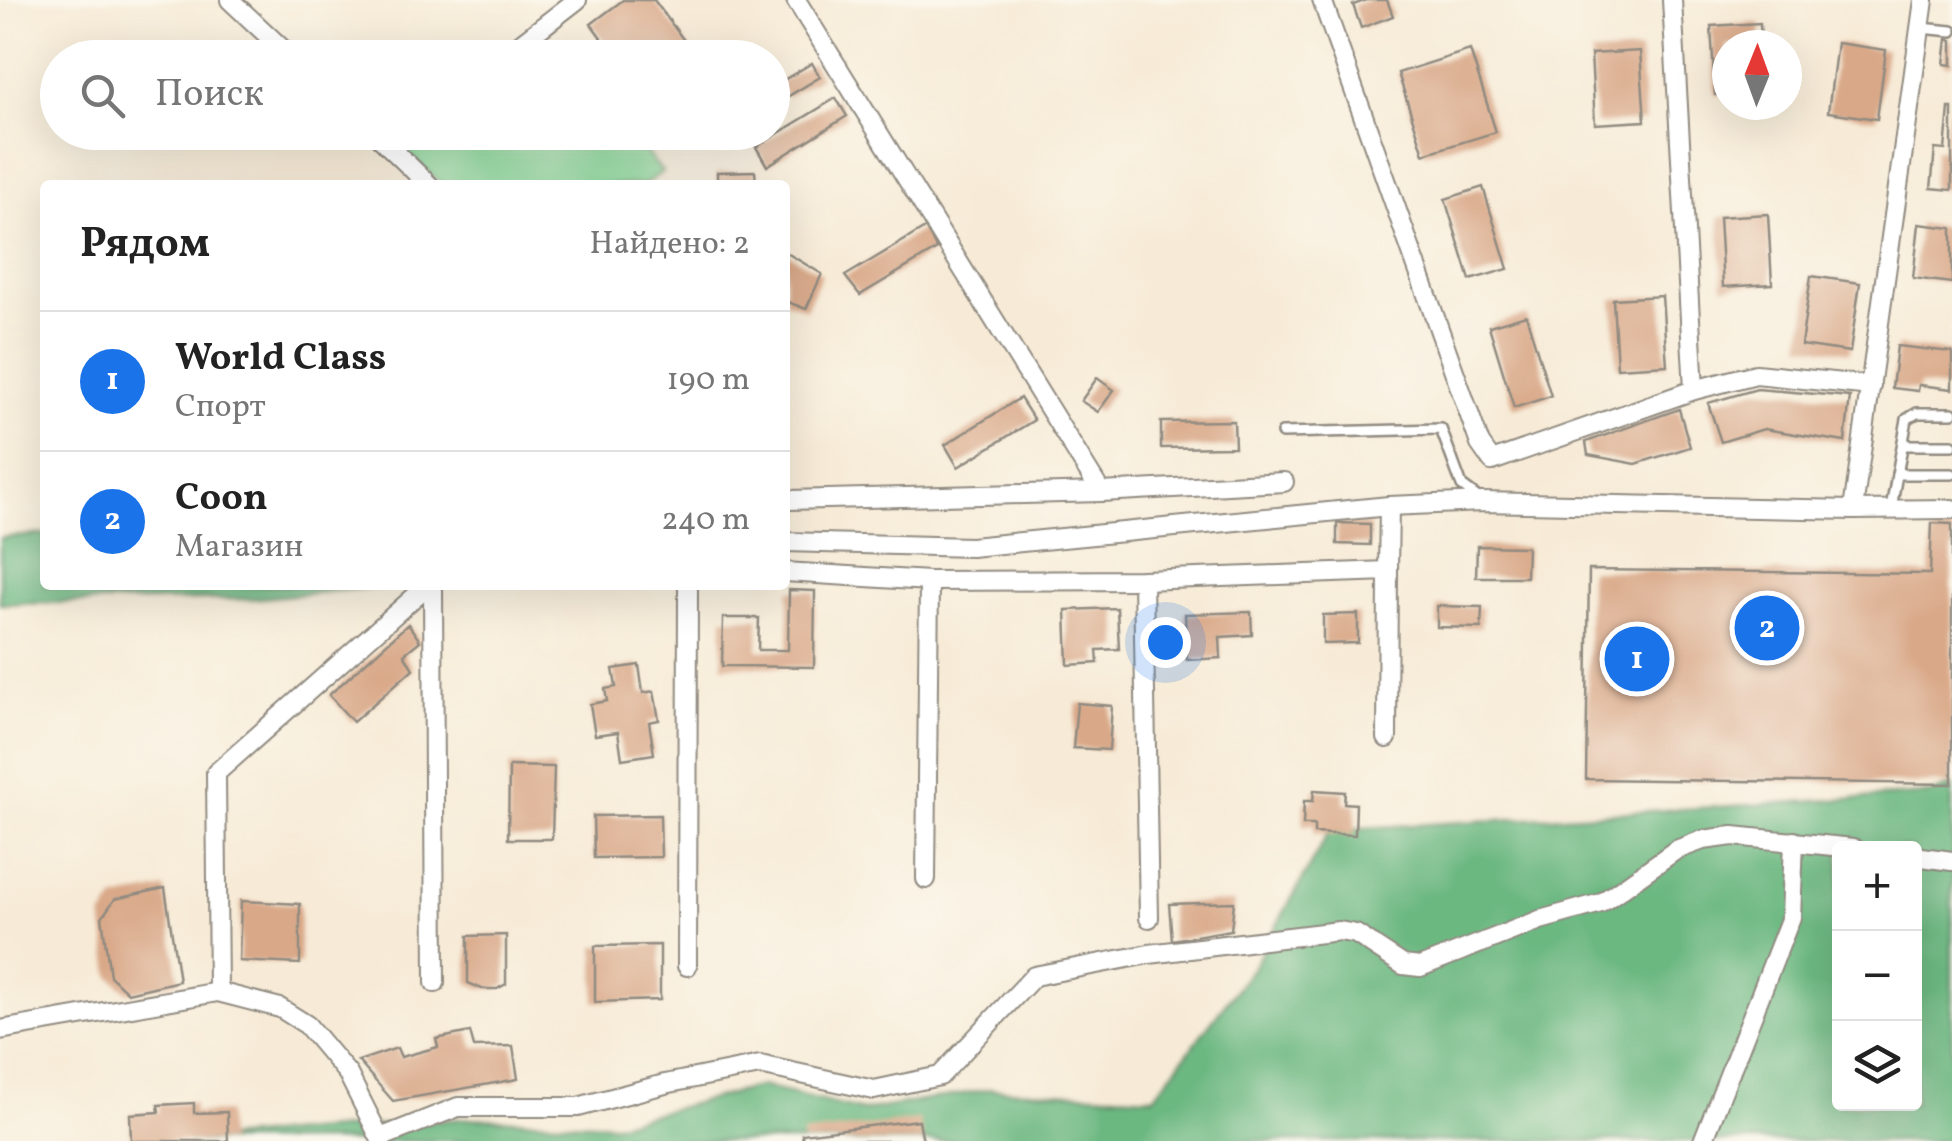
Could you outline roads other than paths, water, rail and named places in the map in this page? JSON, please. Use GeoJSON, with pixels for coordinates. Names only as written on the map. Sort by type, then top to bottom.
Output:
{"type":"FeatureCollection","features":[{"type":"Feature","properties":{"kind":"street"},"geometry":{"type":"LineString","coordinates":[[230,0],[273,40]]}},
{"type":"Feature","properties":{"kind":"street"},"geometry":{"type":"LineString","coordinates":[[525,40],[577,0]]}},
{"type":"Feature","properties":{"kind":"street"},"geometry":{"type":"LineString","coordinates":[[796,0],[1101,492]]}},
{"type":"Feature","properties":{"kind":"street"},"geometry":{"type":"LineString","coordinates":[[1322,0],[1480,444],[1492,461],[1694,390],[1756,374],[1872,386]]}},
{"type":"Feature","properties":{"kind":"street"},"geometry":{"type":"LineString","coordinates":[[1672,0],[1694,390]]}},
{"type":"Feature","properties":{"kind":"street"},"geometry":{"type":"LineString","coordinates":[[1853,510],[1924,0]]}},
{"type":"Feature","properties":{"kind":"street"},"geometry":{"type":"LineString","coordinates":[[392,150],[424,180]]}},
{"type":"Feature","properties":{"kind":"street"},"geometry":{"type":"LineString","coordinates":[[790,500],[1101,492],[1284,482]]}},
{"type":"Feature","properties":{"kind":"street"},"geometry":{"type":"LineString","coordinates":[[790,542],[971,547],[1389,506],[1483,502],[1952,509]]}},
{"type":"Feature","properties":{"kind":"street"},"geometry":{"type":"LineString","coordinates":[[1387,738],[1389,506]]}},
{"type":"Feature","properties":{"kind":"street"},"geometry":{"type":"LineString","coordinates":[[790,572],[929,581],[1143,580],[1388,572]]}},
{"type":"Feature","properties":{"kind":"street"},"geometry":{"type":"LineString","coordinates":[[1143,580],[1149,918]]}},
{"type":"Feature","properties":{"kind":"street"},"geometry":{"type":"LineString","coordinates":[[926,878],[929,581]]}},
{"type":"Feature","properties":{"kind":"street"},"geometry":{"type":"LineString","coordinates":[[218,992],[216,773],[424,590]]}},
{"type":"Feature","properties":{"kind":"street"},"geometry":{"type":"LineString","coordinates":[[430,590],[436,982]]}},
{"type":"Feature","properties":{"kind":"street"},"geometry":{"type":"LineString","coordinates":[[687,966],[688,590]]}},
{"type":"Feature","properties":{"kind":"street"},"geometry":{"type":"LineString","coordinates":[[0,1030],[218,992],[280,1008],[307,1025],[348,1074],[378,1139],[458,1107],[578,1108],[665,1084],[760,1066],[874,1090],[940,1076],[1034,976],[1149,954],[1338,931],[1356,934],[1403,965],[1420,967],[1540,920],[1600,903],[1676,850],[1703,840],[1732,836],[1832,846]]}},
{"type":"Feature","properties":{"kind":"street"},"geometry":{"type":"LineString","coordinates":[[1703,1141],[1791,917],[1794,841]]}},
{"type":"Feature","properties":{"kind":"street"},"geometry":{"type":"LineString","coordinates":[[1922,857],[1952,861]]}},
{"type":"Feature","properties":{"kind":"lane"},"geometry":{"type":"LineString","coordinates":[[1920,28],[1952,31]]}},
{"type":"Feature","properties":{"kind":"lane"},"geometry":{"type":"LineString","coordinates":[[1891,510],[1907,419],[1917,412],[1952,413]]}},
{"type":"Feature","properties":{"kind":"lane"},"geometry":{"type":"LineString","coordinates":[[1282,432],[1441,428],[1462,486],[1483,502]]}},
{"type":"Feature","properties":{"kind":"lane"},"geometry":{"type":"LineString","coordinates":[[1903,445],[1952,445]]}},
{"type":"Feature","properties":{"kind":"lane"},"geometry":{"type":"LineString","coordinates":[[1898,474],[1952,474]]}},
{"type":"Feature","properties":{"kind":"place","name":"Coon"},"geometry":{"type":"Point","coordinates":[1767,628]}},
{"type":"Feature","properties":{"kind":"place","name":"World Class"},"geometry":{"type":"Point","coordinates":[1637,659]}}]}
